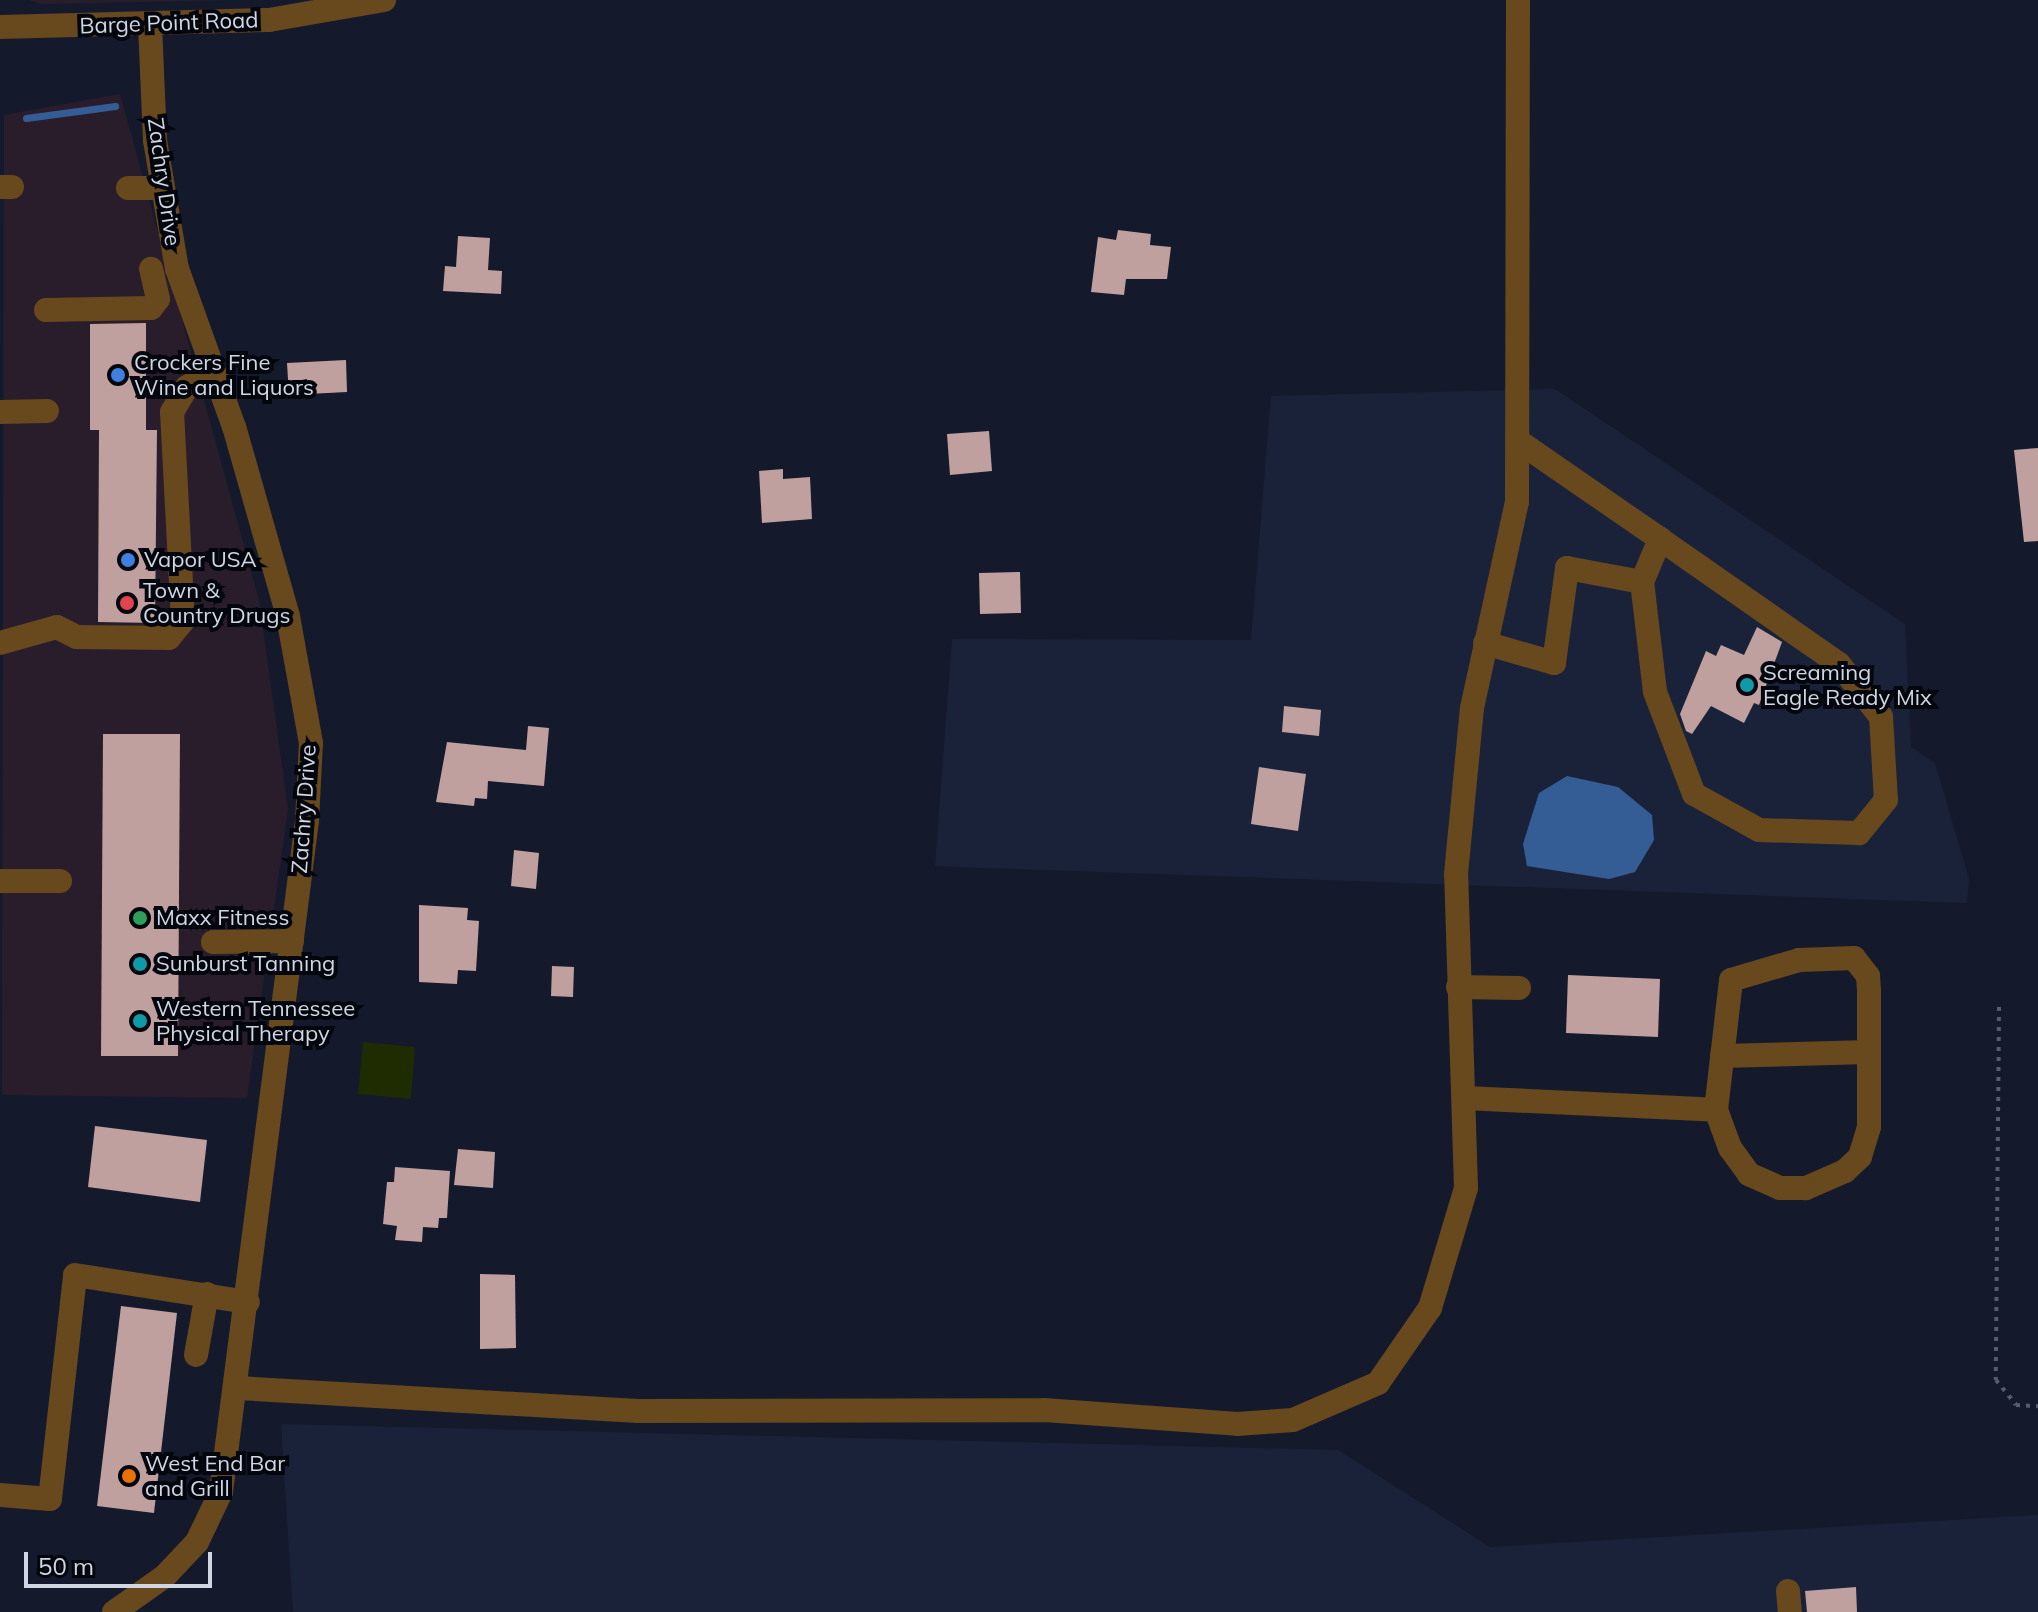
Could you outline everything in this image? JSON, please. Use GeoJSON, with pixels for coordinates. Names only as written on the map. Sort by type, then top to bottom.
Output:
{"type":"FeatureCollection","features":[{"type":"Feature","properties":{"kind":"street","name":"Barge Point Road"},"geometry":{"type":"LineString","coordinates":[[0,27],[150,25],[384,0]]}},
{"type":"Feature","properties":{"kind":"street"},"geometry":{"type":"LineString","coordinates":[[238,1388],[638,1411],[926,1408],[1237,1424],[1293,1420],[1378,1383],[1430,1308],[1466,1188],[1465,1098],[1458,987],[1461,805],[1485,643],[1517,502],[1518,0]]}},
{"type":"Feature","properties":{"kind":"street","name":"Zachry Drive"},"geometry":{"type":"LineString","coordinates":[[114,1612],[165,1576],[197,1542],[221,1492],[238,1388],[292,941],[311,743],[288,616],[214,372],[177,269],[162,188],[150,25]]}},
{"type":"Feature","properties":{"kind":"street"},"geometry":{"type":"LineString","coordinates":[[128,188],[162,188]]}},
{"type":"Feature","properties":{"kind":"street"},"geometry":{"type":"LineString","coordinates":[[46,310],[151,308],[158,299],[151,269]]}},
{"type":"Feature","properties":{"kind":"street"},"geometry":{"type":"LineString","coordinates":[[0,643],[57,627],[77,637],[169,638],[183,621],[172,412],[187,387],[214,372]]}},
{"type":"Feature","properties":{"kind":"street"},"geometry":{"type":"LineString","coordinates":[[0,412],[47,411]]}},
{"type":"Feature","properties":{"kind":"street"},"geometry":{"type":"LineString","coordinates":[[1518,441],[1660,539],[1839,664],[1881,717],[1886,800],[1859,833],[1759,830],[1694,794],[1655,692],[1642,582],[1660,539]]}},
{"type":"Feature","properties":{"kind":"street"},"geometry":{"type":"LineString","coordinates":[[1485,643],[1554,663],[1567,568],[1642,582]]}},
{"type":"Feature","properties":{"kind":"street"},"geometry":{"type":"LineString","coordinates":[[0,881],[60,881]]}},
{"type":"Feature","properties":{"kind":"street"},"geometry":{"type":"LineString","coordinates":[[213,942],[292,941]]}},
{"type":"Feature","properties":{"kind":"street"},"geometry":{"type":"LineString","coordinates":[[1854,958],[1868,976],[1869,1127],[1860,1157],[1845,1171],[1806,1188],[1780,1188],[1749,1174],[1730,1148],[1716,1110],[1722,1056],[1731,980],[1799,960],[1854,958]]}},
{"type":"Feature","properties":{"kind":"street"},"geometry":{"type":"LineString","coordinates":[[1458,987],[1519,988]]}},
{"type":"Feature","properties":{"kind":"street"},"geometry":{"type":"LineString","coordinates":[[1722,1056],[1869,1052]]}},
{"type":"Feature","properties":{"kind":"street"},"geometry":{"type":"LineString","coordinates":[[1465,1098],[1716,1110]]}},
{"type":"Feature","properties":{"kind":"street"},"geometry":{"type":"LineString","coordinates":[[0,1495],[50,1499],[75,1275],[248,1302]]}},
{"type":"Feature","properties":{"kind":"street"},"geometry":{"type":"LineString","coordinates":[[196,1355],[207,1294]]}},
{"type":"Feature","properties":{"kind":"path"},"geometry":{"type":"LineString","coordinates":[[1999,1007],[1996,1380],[2016,1405],[2038,1406]]}},
{"type":"Feature","properties":{"kind":"shaded area"},"geometry":{"type":"Polygon","coordinates":[[[29,0],[234,0],[41,4],[29,0]]]}},
{"type":"Feature","properties":{"kind":"shaded area"},"geometry":{"type":"Polygon","coordinates":[[[120,94],[259,600],[288,809],[247,1098],[2,1095],[4,115],[120,94]]]}},
{"type":"Feature","properties":{"kind":"shaded area","name":"Screaming Eagle Ready Mix"},"geometry":{"type":"Polygon","coordinates":[[[1555,389],[1905,624],[1911,747],[1935,763],[1969,879],[1967,903],[935,866],[952,639],[1251,640],[1271,396],[1555,389]]]}},
{"type":"Feature","properties":{"kind":"shaded area"},"geometry":{"type":"Polygon","coordinates":[[[281,1424],[1338,1450],[1490,1547],[2038,1515],[2038,1612],[293,1612],[281,1424]]]}},
{"type":"Feature","properties":{"kind":"green space"},"geometry":{"type":"Polygon","coordinates":[[[363,1042],[415,1047],[411,1099],[358,1094],[363,1042]]]}},
{"type":"Feature","properties":{"kind":"water"},"geometry":{"type":"Polygon","coordinates":[[[1567,776],[1618,787],[1652,815],[1654,840],[1635,872],[1609,879],[1527,866],[1523,844],[1539,793],[1567,776]]]}},
{"type":"Feature","properties":{"kind":"building"},"geometry":{"type":"Polygon","coordinates":[[[1118,230],[1151,234],[1150,245],[1171,247],[1167,279],[1126,279],[1124,295],[1091,292],[1098,237],[1116,240],[1118,230]]]}},
{"type":"Feature","properties":{"kind":"building"},"geometry":{"type":"Polygon","coordinates":[[[458,236],[490,238],[488,270],[502,271],[501,294],[443,291],[445,266],[456,267],[458,236]]]}},
{"type":"Feature","properties":{"kind":"building","name":"Crockers Fine Wine and Liquors"},"geometry":{"type":"Polygon","coordinates":[[[146,323],[146,430],[157,430],[155,623],[98,622],[99,430],[90,430],[90,324],[146,323]]]}},
{"type":"Feature","properties":{"kind":"building"},"geometry":{"type":"Polygon","coordinates":[[[346,360],[347,392],[289,395],[287,363],[346,360]]]}},
{"type":"Feature","properties":{"kind":"building"},"geometry":{"type":"Polygon","coordinates":[[[989,431],[992,471],[950,475],[947,434],[989,431]]]}},
{"type":"Feature","properties":{"kind":"building"},"geometry":{"type":"Polygon","coordinates":[[[2038,448],[2038,541],[2024,542],[2014,450],[2038,448]]]}},
{"type":"Feature","properties":{"kind":"building"},"geometry":{"type":"Polygon","coordinates":[[[783,469],[783,479],[810,477],[812,519],[762,523],[759,471],[783,469]]]}},
{"type":"Feature","properties":{"kind":"building"},"geometry":{"type":"Polygon","coordinates":[[[1020,572],[1021,613],[980,614],[979,573],[1020,572]]]}},
{"type":"Feature","properties":{"kind":"building","name":"Screaming Eagle Ready Mix"},"geometry":{"type":"Polygon","coordinates":[[[1757,627],[1782,642],[1759,705],[1754,703],[1744,723],[1711,706],[1692,734],[1686,731],[1680,714],[1706,651],[1716,656],[1721,645],[1744,655],[1757,627]]]}},
{"type":"Feature","properties":{"kind":"building"},"geometry":{"type":"Polygon","coordinates":[[[1284,706],[1321,710],[1319,736],[1282,732],[1284,706]]]}},
{"type":"Feature","properties":{"kind":"building"},"geometry":{"type":"Polygon","coordinates":[[[528,726],[549,728],[544,786],[488,781],[487,799],[475,798],[474,806],[436,802],[447,742],[526,750],[528,726]]]}},
{"type":"Feature","properties":{"kind":"building"},"geometry":{"type":"Polygon","coordinates":[[[103,734],[180,734],[178,1056],[101,1056],[103,734]]]}},
{"type":"Feature","properties":{"kind":"building"},"geometry":{"type":"Polygon","coordinates":[[[1259,767],[1306,774],[1298,831],[1251,824],[1259,767]]]}},
{"type":"Feature","properties":{"kind":"building"},"geometry":{"type":"Polygon","coordinates":[[[514,850],[539,853],[536,889],[511,886],[514,850]]]}},
{"type":"Feature","properties":{"kind":"building"},"geometry":{"type":"Polygon","coordinates":[[[419,905],[468,908],[467,920],[479,921],[476,971],[458,970],[457,984],[419,982],[419,905]]]}},
{"type":"Feature","properties":{"kind":"building"},"geometry":{"type":"Polygon","coordinates":[[[552,966],[574,967],[573,997],[551,996],[552,966]]]}},
{"type":"Feature","properties":{"kind":"building"},"geometry":{"type":"Polygon","coordinates":[[[1568,975],[1660,979],[1658,1037],[1566,1033],[1568,975]]]}},
{"type":"Feature","properties":{"kind":"building"},"geometry":{"type":"Polygon","coordinates":[[[95,1126],[207,1140],[200,1202],[88,1187],[95,1126]]]}},
{"type":"Feature","properties":{"kind":"building"},"geometry":{"type":"Polygon","coordinates":[[[458,1149],[495,1152],[493,1188],[454,1185],[458,1149]]]}},
{"type":"Feature","properties":{"kind":"building"},"geometry":{"type":"Polygon","coordinates":[[[395,1167],[450,1171],[447,1218],[439,1218],[438,1228],[423,1227],[422,1242],[395,1240],[397,1226],[383,1224],[387,1182],[394,1182],[395,1167]]]}},
{"type":"Feature","properties":{"kind":"building"},"geometry":{"type":"Polygon","coordinates":[[[480,1274],[515,1275],[516,1348],[480,1349],[480,1274]]]}},
{"type":"Feature","properties":{"kind":"building"},"geometry":{"type":"Polygon","coordinates":[[[121,1306],[177,1313],[154,1513],[97,1506],[121,1306]]]}},
{"type":"Feature","properties":{"kind":"building"},"geometry":{"type":"Polygon","coordinates":[[[1856,1587],[1857,1612],[1807,1612],[1805,1591],[1856,1587]]]}},
{"type":"Feature","properties":{"kind":"waterway"},"geometry":{"type":"LineString","coordinates":[[26,118],[115,106]]}},
{"type":"Feature","properties":{"kind":"place","name":"Crockers Fine Wine and Liquors"},"geometry":{"type":"Point","coordinates":[118,375]}},
{"type":"Feature","properties":{"kind":"place","name":"Vapor USA"},"geometry":{"type":"Point","coordinates":[128,560]}},
{"type":"Feature","properties":{"kind":"place","name":"Town & Country Drugs"},"geometry":{"type":"Point","coordinates":[127,603]}},
{"type":"Feature","properties":{"kind":"place","name":"Screaming Eagle Ready Mix"},"geometry":{"type":"Point","coordinates":[1747,685]}},
{"type":"Feature","properties":{"kind":"place","name":"Maxx Fitness"},"geometry":{"type":"Point","coordinates":[140,918]}},
{"type":"Feature","properties":{"kind":"place","name":"Sunburst Tanning"},"geometry":{"type":"Point","coordinates":[140,964]}},
{"type":"Feature","properties":{"kind":"place","name":"Western Tennessee Physical Therapy"},"geometry":{"type":"Point","coordinates":[140,1021]}},
{"type":"Feature","properties":{"kind":"place","name":"West End Bar and Grill"},"geometry":{"type":"Point","coordinates":[129,1476]}}]}
